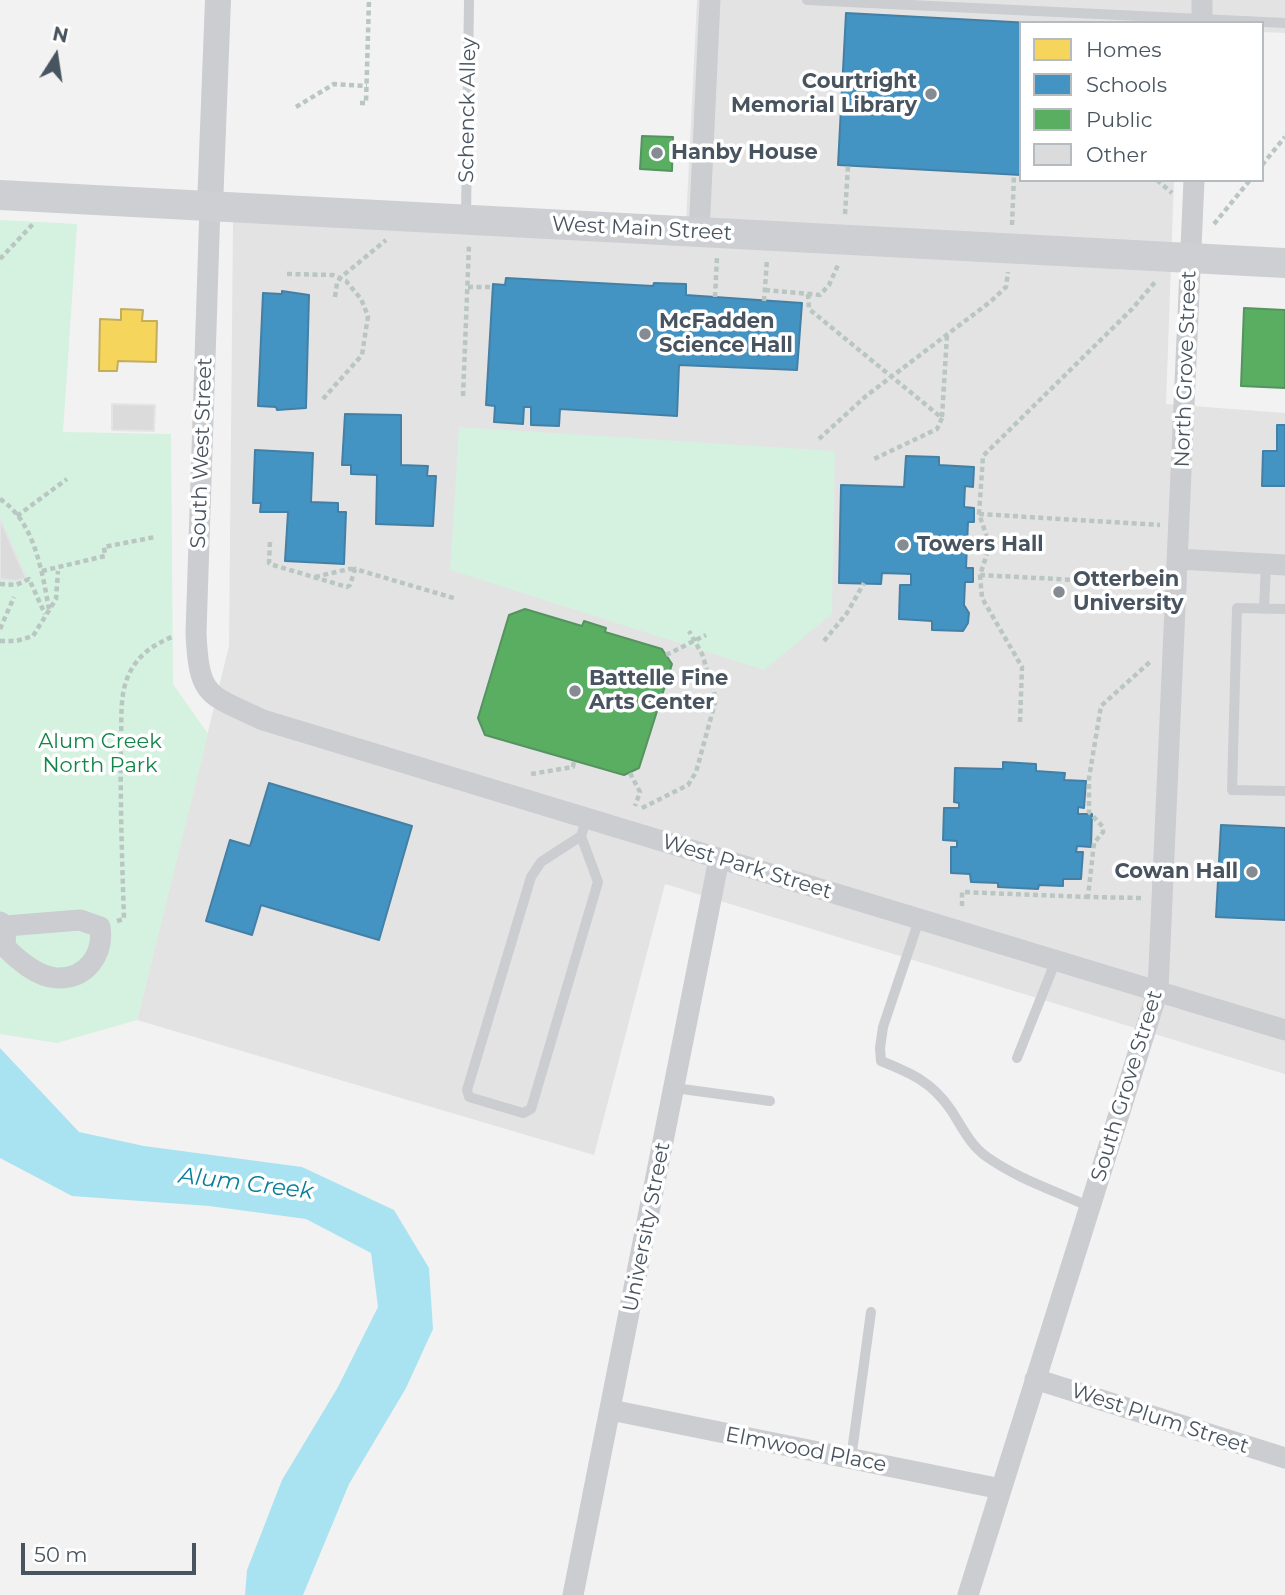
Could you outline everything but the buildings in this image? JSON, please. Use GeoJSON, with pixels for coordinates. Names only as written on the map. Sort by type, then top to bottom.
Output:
{"type":"FeatureCollection","features":[{"type":"Feature","properties":{"kind":"main road","name":"West Main Street"},"geometry":{"type":"LineString","coordinates":[[0,195],[210,206],[468,228],[708,241],[1285,263]]}},
{"type":"Feature","properties":{"kind":"street"},"geometry":{"type":"LineString","coordinates":[[210,206],[218,0]]}},
{"type":"Feature","properties":{"kind":"street"},"geometry":{"type":"LineString","coordinates":[[708,241],[710,0]]}},
{"type":"Feature","properties":{"kind":"street","name":"North Grove Street"},"geometry":{"type":"LineString","coordinates":[[1178,559],[1194,182]]}},
{"type":"Feature","properties":{"kind":"street","name":"South West Street"},"geometry":{"type":"LineString","coordinates":[[210,206],[196,633],[201,680],[213,696]]}},
{"type":"Feature","properties":{"kind":"street"},"geometry":{"type":"LineString","coordinates":[[1178,559],[1275,565]]}},
{"type":"Feature","properties":{"kind":"street","name":"South Grove Street"},"geometry":{"type":"LineString","coordinates":[[968,1595],[1158,990],[1178,559]]}},
{"type":"Feature","properties":{"kind":"street","name":"West Park Street"},"geometry":{"type":"LineString","coordinates":[[213,696],[263,720],[584,827],[719,859],[1285,1030]]}},
{"type":"Feature","properties":{"kind":"street","name":"University Street"},"geometry":{"type":"LineString","coordinates":[[573,1595],[719,859]]}},
{"type":"Feature","properties":{"kind":"street"},"geometry":{"type":"LineString","coordinates":[[80,920],[100,927],[102,941],[94,963],[74,976],[54,978],[22,964],[5,947],[3,924],[80,920]]}},
{"type":"Feature","properties":{"kind":"street","name":"West Plum Street"},"geometry":{"type":"LineString","coordinates":[[1035,1379],[1285,1458]]}},
{"type":"Feature","properties":{"kind":"street","name":"Elmwood Place"},"geometry":{"type":"LineString","coordinates":[[611,1410],[1001,1489]]}},
{"type":"Feature","properties":{"kind":"lane","name":"Schenck Alley"},"geometry":{"type":"LineString","coordinates":[[468,228],[469,0]]}},
{"type":"Feature","properties":{"kind":"lane"},"geometry":{"type":"LineString","coordinates":[[807,0],[1202,14],[1285,23]]}},
{"type":"Feature","properties":{"kind":"lane"},"geometry":{"type":"LineString","coordinates":[[1264,608],[1275,565]]}},
{"type":"Feature","properties":{"kind":"lane"},"geometry":{"type":"LineString","coordinates":[[1285,609],[1237,608],[1232,790],[1285,791]]}},
{"type":"Feature","properties":{"kind":"lane"},"geometry":{"type":"LineString","coordinates":[[584,827],[598,882],[531,1109],[523,1113],[469,1097],[467,1090],[531,877],[541,862],[584,827]]}},
{"type":"Feature","properties":{"kind":"lane"},"geometry":{"type":"LineString","coordinates":[[919,920],[883,1027],[881,1061],[920,1077],[949,1107],[967,1138],[986,1156],[1019,1176],[1090,1207]]}},
{"type":"Feature","properties":{"kind":"lane"},"geometry":{"type":"LineString","coordinates":[[1017,1058],[1056,960]]}},
{"type":"Feature","properties":{"kind":"lane"},"geometry":{"type":"LineString","coordinates":[[675,1088],[770,1101]]}},
{"type":"Feature","properties":{"kind":"lane"},"geometry":{"type":"LineString","coordinates":[[851,1459],[871,1311]]}},
{"type":"Feature","properties":{"kind":"path"},"geometry":{"type":"LineString","coordinates":[[360,103],[366,103],[369,0]]}},
{"type":"Feature","properties":{"kind":"path"},"geometry":{"type":"LineString","coordinates":[[296,107],[334,83],[366,86]]}},
{"type":"Feature","properties":{"kind":"path"},"geometry":{"type":"LineString","coordinates":[[1264,163],[1285,137]]}},
{"type":"Feature","properties":{"kind":"path"},"geometry":{"type":"LineString","coordinates":[[845,215],[848,166]]}},
{"type":"Feature","properties":{"kind":"path"},"geometry":{"type":"LineString","coordinates":[[1012,224],[1014,175]]}},
{"type":"Feature","properties":{"kind":"path"},"geometry":{"type":"LineString","coordinates":[[1159,182],[1175,195]]}},
{"type":"Feature","properties":{"kind":"path"},"geometry":{"type":"LineString","coordinates":[[1212,227],[1248,182]]}},
{"type":"Feature","properties":{"kind":"path"},"geometry":{"type":"LineString","coordinates":[[0,259],[24,231],[40,218]]}},
{"type":"Feature","properties":{"kind":"path"},"geometry":{"type":"LineString","coordinates":[[463,396],[468,228]]}},
{"type":"Feature","properties":{"kind":"path"},"geometry":{"type":"LineString","coordinates":[[335,297],[340,278],[394,233]]}},
{"type":"Feature","properties":{"kind":"path"},"geometry":{"type":"LineString","coordinates":[[708,241],[715,297]]}},
{"type":"Feature","properties":{"kind":"path"},"geometry":{"type":"LineString","coordinates":[[764,301],[767,252]]}},
{"type":"Feature","properties":{"kind":"path"},"geometry":{"type":"LineString","coordinates":[[765,290],[821,295],[835,273],[841,256]]}},
{"type":"Feature","properties":{"kind":"path"},"geometry":{"type":"LineString","coordinates":[[819,439],[843,415],[990,302],[1006,287],[1010,265]]}},
{"type":"Feature","properties":{"kind":"path"},"geometry":{"type":"LineString","coordinates":[[287,274],[333,275],[346,281],[361,299],[368,316],[362,355],[323,399]]}},
{"type":"Feature","properties":{"kind":"path"},"geometry":{"type":"LineString","coordinates":[[1020,722],[1023,667],[982,598],[980,575],[987,554],[986,534],[979,514],[984,456],[1132,309],[1159,278]]}},
{"type":"Feature","properties":{"kind":"path"},"geometry":{"type":"LineString","coordinates":[[468,287],[493,287]]}},
{"type":"Feature","properties":{"kind":"path"},"geometry":{"type":"LineString","coordinates":[[808,294],[809,309],[942,418]]}},
{"type":"Feature","properties":{"kind":"path"},"geometry":{"type":"LineString","coordinates":[[874,459],[937,429],[942,418],[947,334]]}},
{"type":"Feature","properties":{"kind":"path"},"geometry":{"type":"LineString","coordinates":[[17,516],[67,479]]}},
{"type":"Feature","properties":{"kind":"path"},"geometry":{"type":"LineString","coordinates":[[0,499],[17,516],[31,539],[42,571],[50,609]]}},
{"type":"Feature","properties":{"kind":"path"},"geometry":{"type":"LineString","coordinates":[[979,514],[1162,526]]}},
{"type":"Feature","properties":{"kind":"path"},"geometry":{"type":"LineString","coordinates":[[42,571],[105,556],[104,548],[155,537]]}},
{"type":"Feature","properties":{"kind":"path"},"geometry":{"type":"LineString","coordinates":[[271,542],[269,563],[347,587],[355,569]]}},
{"type":"Feature","properties":{"kind":"path"},"geometry":{"type":"LineString","coordinates":[[314,577],[355,569],[457,599]]}},
{"type":"Feature","properties":{"kind":"path"},"geometry":{"type":"LineString","coordinates":[[0,641],[16,641],[33,636],[56,599],[58,571]]}},
{"type":"Feature","properties":{"kind":"path"},"geometry":{"type":"LineString","coordinates":[[980,575],[1160,584]]}},
{"type":"Feature","properties":{"kind":"path"},"geometry":{"type":"LineString","coordinates":[[0,584],[16,584],[29,579],[45,615]]}},
{"type":"Feature","properties":{"kind":"path"},"geometry":{"type":"LineString","coordinates":[[824,641],[847,613],[864,583]]}},
{"type":"Feature","properties":{"kind":"path"},"geometry":{"type":"LineString","coordinates":[[0,629],[14,597]]}},
{"type":"Feature","properties":{"kind":"path"},"geometry":{"type":"LineString","coordinates":[[642,808],[688,785],[696,772],[716,699],[702,654],[689,631]]}},
{"type":"Feature","properties":{"kind":"path"},"geometry":{"type":"LineString","coordinates":[[100,927],[124,919],[120,781],[122,692],[130,672],[142,655],[156,643],[179,634],[196,633]]}},
{"type":"Feature","properties":{"kind":"path"},"geometry":{"type":"LineString","coordinates":[[666,655],[706,635]]}},
{"type":"Feature","properties":{"kind":"path"},"geometry":{"type":"LineString","coordinates":[[1088,897],[1094,843],[1103,832],[1103,827],[1089,812],[1089,778],[1101,706],[1157,656]]}},
{"type":"Feature","properties":{"kind":"path"},"geometry":{"type":"LineString","coordinates":[[531,774],[565,770],[573,767],[574,761]]}},
{"type":"Feature","properties":{"kind":"path"},"geometry":{"type":"LineString","coordinates":[[630,773],[640,792],[635,806]]}},
{"type":"Feature","properties":{"kind":"path"},"geometry":{"type":"LineString","coordinates":[[962,906],[962,892],[1146,898]]}},
{"type":"Feature","properties":{"kind":"shaded area","name":"Otterbein University"},"geometry":{"type":"Polygon","coordinates":[[[697,0],[1285,0],[1285,33],[1264,32],[1264,21],[1019,21],[1019,182],[1174,182],[1166,404],[1285,413],[1285,1074],[665,884],[594,1155],[137,1020],[229,646],[233,222],[685,243],[697,0]]]}},
{"type":"Feature","properties":{"kind":"green space","name":"Alum Creek North Park"},"geometry":{"type":"Polygon","coordinates":[[[0,220],[77,224],[63,432],[171,434],[173,684],[208,734],[137,1020],[57,1043],[0,1034],[0,220]]]}},
{"type":"Feature","properties":{"kind":"green space"},"geometry":{"type":"Polygon","coordinates":[[[459,427],[835,451],[832,614],[764,670],[450,570],[459,427]]]}},
{"type":"Feature","properties":{"kind":"water","name":"Alum Creek"},"geometry":{"type":"Polygon","coordinates":[[[0,1048],[79,1132],[144,1146],[302,1167],[394,1210],[429,1268],[433,1329],[406,1388],[349,1484],[303,1595],[245,1595],[247,1570],[282,1480],[338,1387],[378,1307],[371,1253],[306,1219],[209,1206],[72,1196],[0,1158],[0,1048]]]}},
{"type":"Feature","properties":{"kind":"place","name":"Courtright Memorial Library"},"geometry":{"type":"Point","coordinates":[931,94]}},
{"type":"Feature","properties":{"kind":"place","name":"Hanby House"},"geometry":{"type":"Point","coordinates":[657,153]}},
{"type":"Feature","properties":{"kind":"place","name":"McFadden Science Hall"},"geometry":{"type":"Point","coordinates":[645,334]}},
{"type":"Feature","properties":{"kind":"place","name":"Towers Hall"},"geometry":{"type":"Point","coordinates":[903,545]}},
{"type":"Feature","properties":{"kind":"place","name":"Otterbein University"},"geometry":{"type":"Point","coordinates":[1059,592]}},
{"type":"Feature","properties":{"kind":"place","name":"Battelle Fine Arts Center"},"geometry":{"type":"Point","coordinates":[575,691]}},
{"type":"Feature","properties":{"kind":"place","name":"Cowan Hall"},"geometry":{"type":"Point","coordinates":[1252,872]}}]}
